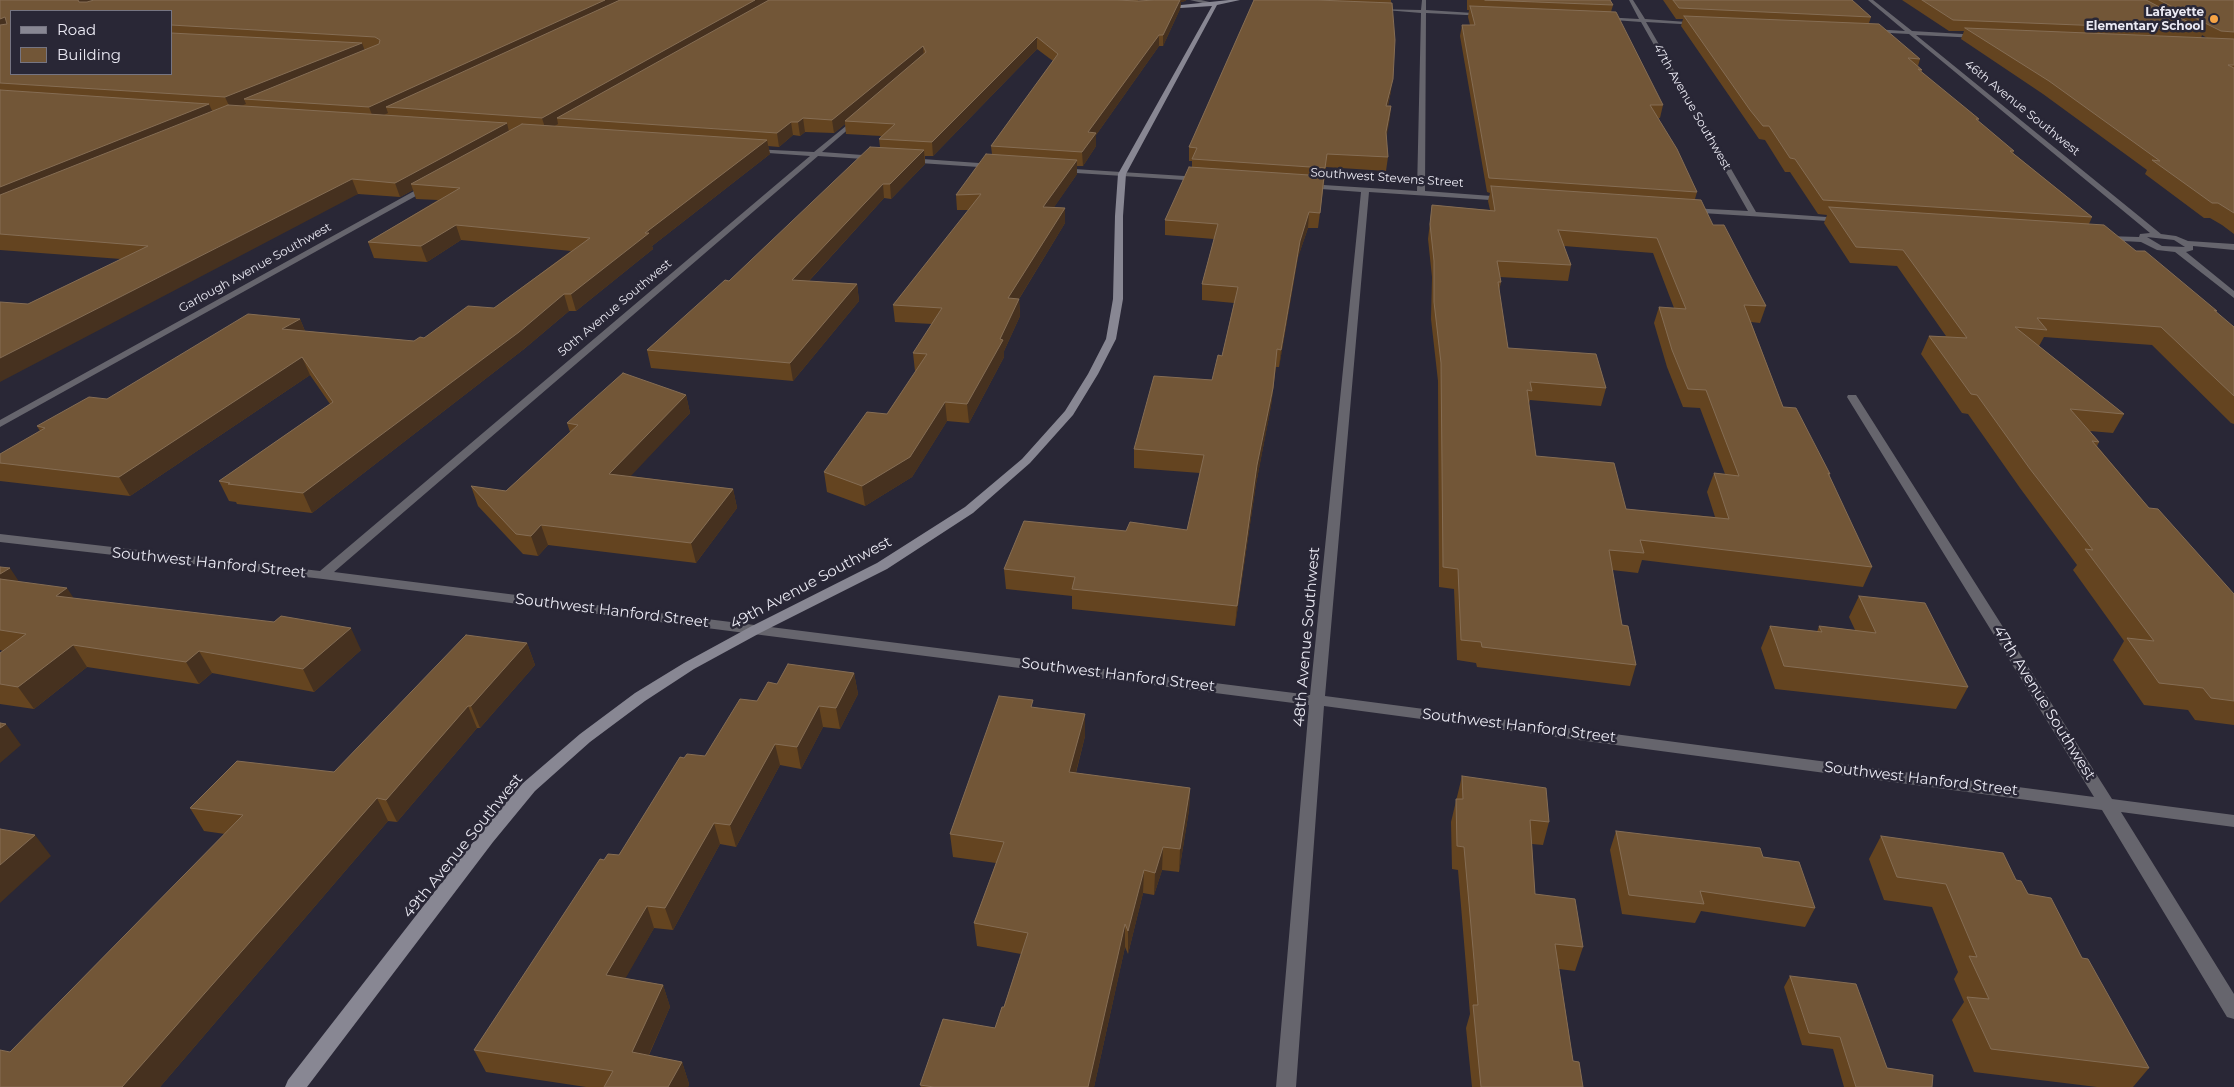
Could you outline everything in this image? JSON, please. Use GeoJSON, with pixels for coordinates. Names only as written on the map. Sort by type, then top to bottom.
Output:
{"type":"FeatureCollection","features":[{"type":"Feature","properties":{"kind":"street"},"geometry":{"type":"LineString","coordinates":[[1192,0],[1215,4]]}},
{"type":"Feature","properties":{"kind":"street"},"geometry":{"type":"LineString","coordinates":[[1160,7],[1215,4],[1238,0]]}},
{"type":"Feature","properties":{"kind":"street"},"geometry":{"type":"LineString","coordinates":[[1421,193],[1424,0]]}},
{"type":"Feature","properties":{"kind":"street","name":"47th Avenue Southwest"},"geometry":{"type":"LineString","coordinates":[[1631,0],[1753,214]]}},
{"type":"Feature","properties":{"kind":"street","name":"46th Avenue Southwest"},"geometry":{"type":"LineString","coordinates":[[1870,0],[2158,235]]}},
{"type":"Feature","properties":{"kind":"street","name":"49th Avenue Southwest"},"geometry":{"type":"LineString","coordinates":[[295,1087],[487,837],[529,787],[585,738],[640,696],[756,630],[882,566],[969,510],[1026,461],[1069,413],[1094,374],[1111,339],[1118,299],[1119,216],[1122,174],[1215,4]]}},
{"type":"Feature","properties":{"kind":"street"},"geometry":{"type":"LineString","coordinates":[[1370,9],[1498,15]]}},
{"type":"Feature","properties":{"kind":"street"},"geometry":{"type":"LineString","coordinates":[[1593,19],[1702,24]]}},
{"type":"Feature","properties":{"kind":"street"},"geometry":{"type":"LineString","coordinates":[[1864,31],[1984,36]]}},
{"type":"Feature","properties":{"kind":"street","name":"50th Avenue Southwest"},"geometry":{"type":"LineString","coordinates":[[323,575],[865,112]]}},
{"type":"Feature","properties":{"kind":"street"},"geometry":{"type":"LineString","coordinates":[[749,150],[884,159]]}},
{"type":"Feature","properties":{"kind":"street"},"geometry":{"type":"LineString","coordinates":[[903,160],[1000,166]]}},
{"type":"Feature","properties":{"kind":"street"},"geometry":{"type":"LineString","coordinates":[[1048,170],[1206,180]]}},
{"type":"Feature","properties":{"kind":"street","name":"Garlough Avenue Southwest"},"geometry":{"type":"LineString","coordinates":[[0,424],[439,180]]}},
{"type":"Feature","properties":{"kind":"street","name":"Southwest Stevens Street"},"geometry":{"type":"LineString","coordinates":[[1296,185],[1517,199]]}},
{"type":"Feature","properties":{"kind":"street","name":"48th Avenue Southwest"},"geometry":{"type":"LineString","coordinates":[[1286,1087],[1317,700],[1365,190]]}},
{"type":"Feature","properties":{"kind":"street"},"geometry":{"type":"LineString","coordinates":[[1684,210],[1852,221]]}},
{"type":"Feature","properties":{"kind":"street"},"geometry":{"type":"LineString","coordinates":[[2143,240],[2143,236],[2158,235],[2176,238],[2188,243],[2234,246]]}},
{"type":"Feature","properties":{"kind":"street"},"geometry":{"type":"LineString","coordinates":[[2095,237],[2143,240],[2160,248],[2178,250],[2190,248],[2188,243]]}},
{"type":"Feature","properties":{"kind":"street"},"geometry":{"type":"LineString","coordinates":[[2178,250],[2234,295]]}},
{"type":"Feature","properties":{"kind":"street","name":"47th Avenue Southwest"},"geometry":{"type":"LineString","coordinates":[[1852,397],[2234,1011]]}},
{"type":"Feature","properties":{"kind":"street","name":"Southwest Hanford Street"},"geometry":{"type":"LineString","coordinates":[[0,538],[323,575],[1317,700],[2234,821]]}},
{"type":"Feature","properties":{"kind":"building"},"geometry":{"type":"Polygon","coordinates":[[[0,0],[78,0],[79,2],[87,2],[94,0],[605,0],[369,107],[244,99],[379,44],[380,40],[375,37],[172,25],[172,10],[10,10],[10,75],[172,75],[172,33],[362,43],[225,97],[0,83],[0,25],[7,24],[5,17],[0,19],[0,0]]]}},
{"type":"Feature","properties":{"kind":"building"},"geometry":{"type":"Polygon","coordinates":[[[620,0],[755,0],[542,118],[386,107],[620,0]]]}},
{"type":"Feature","properties":{"kind":"building"},"geometry":{"type":"Polygon","coordinates":[[[769,0],[1180,0],[1163,35],[1159,35],[1088,132],[1096,133],[1082,152],[991,146],[1058,54],[1037,37],[932,142],[879,139],[895,124],[845,121],[926,52],[923,46],[832,120],[803,118],[798,122],[791,122],[777,133],[557,118],[769,0]]]}},
{"type":"Feature","properties":{"kind":"building"},"geometry":{"type":"Polygon","coordinates":[[[1254,0],[1392,3],[1395,40],[1393,79],[1386,106],[1391,106],[1386,132],[1388,157],[1327,154],[1325,168],[1192,159],[1197,148],[1189,147],[1254,0]]]}},
{"type":"Feature","properties":{"kind":"building"},"geometry":{"type":"Polygon","coordinates":[[[1485,0],[1610,0],[1613,5],[1485,0]]]}},
{"type":"Feature","properties":{"kind":"building"},"geometry":{"type":"Polygon","coordinates":[[[1673,0],[1852,0],[1871,17],[1679,8],[1673,0]]]}},
{"type":"Feature","properties":{"kind":"building"},"geometry":{"type":"Polygon","coordinates":[[[1922,0],[2146,0],[2204,30],[1953,20],[1922,0]]]}},
{"type":"Feature","properties":{"kind":"building","name":"Lafayette Elementary School"},"geometry":{"type":"Polygon","coordinates":[[[2159,0],[2234,0],[2234,32],[2221,31],[2159,0]]]}},
{"type":"Feature","properties":{"kind":"building"},"geometry":{"type":"Polygon","coordinates":[[[1470,6],[1616,12],[1663,105],[1650,105],[1677,149],[1697,192],[1489,178],[1462,25],[1475,25],[1470,6]]]}},
{"type":"Feature","properties":{"kind":"building"},"geometry":{"type":"Polygon","coordinates":[[[1684,16],[1879,24],[1920,59],[1908,58],[1922,70],[1918,69],[1979,119],[1976,119],[2014,151],[2010,151],[2092,217],[1823,200],[1795,159],[1790,158],[1769,126],[1763,126],[1750,110],[1684,16]]]}},
{"type":"Feature","properties":{"kind":"building"},"geometry":{"type":"Polygon","coordinates":[[[1965,28],[2234,39],[2234,65],[2228,65],[2234,68],[2234,213],[2218,203],[2212,203],[2152,160],[2160,161],[2049,81],[1965,28]]]}},
{"type":"Feature","properties":{"kind":"building"},"geometry":{"type":"Polygon","coordinates":[[[0,90],[209,104],[0,187],[0,90]]]}},
{"type":"Feature","properties":{"kind":"building"},"geometry":{"type":"Polygon","coordinates":[[[228,105],[507,123],[395,183],[352,179],[0,358],[0,302],[28,304],[148,246],[0,234],[0,195],[228,105]]]}},
{"type":"Feature","properties":{"kind":"building"},"geometry":{"type":"Polygon","coordinates":[[[522,124],[767,140],[645,233],[649,233],[571,294],[564,294],[519,332],[303,493],[228,484],[230,483],[219,481],[333,402],[302,357],[119,477],[0,463],[0,454],[45,428],[37,426],[89,397],[107,399],[248,314],[300,319],[282,329],[414,341],[420,337],[424,338],[468,306],[494,308],[590,238],[456,225],[421,246],[368,242],[460,188],[411,184],[522,124]]]}},
{"type":"Feature","properties":{"kind":"building"},"geometry":{"type":"Polygon","coordinates":[[[870,147],[924,150],[890,184],[883,184],[792,280],[857,284],[790,363],[647,350],[725,280],[729,281],[870,147]]]}},
{"type":"Feature","properties":{"kind":"building"},"geometry":{"type":"Polygon","coordinates":[[[986,154],[1077,160],[1043,207],[1065,208],[1008,298],[1019,299],[1000,339],[1003,340],[967,404],[945,402],[910,457],[862,486],[824,472],[867,412],[887,414],[927,354],[913,353],[942,308],[893,305],[981,194],[956,195],[986,154]]]}},
{"type":"Feature","properties":{"kind":"building"},"geometry":{"type":"Polygon","coordinates":[[[1189,167],[1324,176],[1320,213],[1309,212],[1300,241],[1281,350],[1277,349],[1273,388],[1257,465],[1237,606],[1072,589],[1075,577],[1004,569],[1024,521],[1126,531],[1130,522],[1187,530],[1204,455],[1134,449],[1154,376],[1212,380],[1218,355],[1222,356],[1238,287],[1202,284],[1218,224],[1165,220],[1189,167]]]}},
{"type":"Feature","properties":{"kind":"building"},"geometry":{"type":"Polygon","coordinates":[[[1491,186],[1701,200],[1713,225],[1724,225],[1766,306],[1744,305],[1783,407],[1796,408],[1830,474],[1828,473],[1872,567],[1640,540],[1644,553],[1609,550],[1622,625],[1628,626],[1636,665],[1482,647],[1481,642],[1461,640],[1458,569],[1443,567],[1441,363],[1434,302],[1434,261],[1430,224],[1432,205],[1495,211],[1491,186]],[[1558,230],[1571,265],[1497,261],[1501,282],[1498,282],[1508,348],[1596,354],[1606,388],[1530,382],[1532,391],[1527,390],[1536,456],[1614,463],[1626,509],[1729,519],[1714,473],[1739,476],[1706,390],[1688,389],[1672,350],[1659,307],[1686,309],[1657,238],[1558,230]]]}},
{"type":"Feature","properties":{"kind":"building"},"geometry":{"type":"Polygon","coordinates":[[[1829,207],[2104,225],[2136,251],[2145,251],[2234,327],[2234,396],[2161,327],[2037,318],[2047,330],[2015,327],[2124,414],[2070,409],[2099,442],[2092,441],[2149,508],[2158,509],[2234,594],[2234,701],[2211,698],[2203,688],[2159,683],[2127,638],[2154,641],[2085,549],[2093,550],[2030,469],[1977,395],[1971,394],[1929,336],[1967,338],[1903,250],[1856,247],[1829,207]]]}},
{"type":"Feature","properties":{"kind":"building"},"geometry":{"type":"Polygon","coordinates":[[[623,373],[686,395],[609,474],[733,489],[691,543],[541,525],[531,536],[516,534],[471,486],[506,491],[578,425],[567,423],[623,373]]]}},
{"type":"Feature","properties":{"kind":"building"},"geometry":{"type":"Polygon","coordinates":[[[0,567],[10,568],[0,574],[0,567]]]}},
{"type":"Feature","properties":{"kind":"building"},"geometry":{"type":"Polygon","coordinates":[[[0,579],[67,588],[56,596],[274,622],[281,616],[351,628],[303,669],[199,651],[186,662],[73,645],[18,687],[0,684],[0,653],[26,634],[0,630],[0,579]]]}},
{"type":"Feature","properties":{"kind":"building"},"geometry":{"type":"Polygon","coordinates":[[[1859,596],[1925,603],[1968,687],[1784,666],[1770,626],[1822,632],[1819,626],[1876,633],[1859,596]]]}},
{"type":"Feature","properties":{"kind":"building"},"geometry":{"type":"Polygon","coordinates":[[[466,635],[527,643],[471,706],[468,706],[386,800],[377,798],[122,1087],[0,1087],[0,1050],[10,1052],[243,815],[190,808],[237,761],[334,772],[466,635]]]}},
{"type":"Feature","properties":{"kind":"building"},"geometry":{"type":"Polygon","coordinates":[[[788,664],[854,673],[836,708],[819,706],[797,747],[775,744],[730,825],[714,823],[665,908],[647,906],[606,975],[663,985],[632,1052],[682,1062],[668,1087],[604,1087],[613,1071],[474,1050],[600,859],[604,860],[608,854],[619,855],[680,757],[684,758],[687,754],[705,756],[740,699],[757,701],[768,682],[777,684],[788,664]]]}},
{"type":"Feature","properties":{"kind":"building"},"geometry":{"type":"Polygon","coordinates":[[[999,696],[1033,700],[1031,707],[1085,714],[1069,772],[1190,788],[1180,849],[1163,847],[1155,873],[1144,870],[1128,931],[1125,924],[1088,1087],[934,1087],[920,1085],[943,1019],[995,1028],[1002,1007],[1004,1007],[1028,933],[974,923],[1004,842],[950,834],[999,696]]]}},
{"type":"Feature","properties":{"kind":"building"},"geometry":{"type":"Polygon","coordinates":[[[1462,776],[1546,788],[1549,822],[1530,820],[1535,894],[1575,899],[1583,947],[1555,944],[1573,1061],[1579,1062],[1583,1087],[1481,1087],[1473,1005],[1478,1005],[1464,847],[1457,846],[1456,799],[1463,799],[1462,776]]]}},
{"type":"Feature","properties":{"kind":"building"},"geometry":{"type":"Polygon","coordinates":[[[0,829],[35,835],[0,865],[0,829]]]}},
{"type":"Feature","properties":{"kind":"building"},"geometry":{"type":"Polygon","coordinates":[[[1616,831],[1760,848],[1763,857],[1799,862],[1815,908],[1700,891],[1704,904],[1629,895],[1616,831]]]}},
{"type":"Feature","properties":{"kind":"building"},"geometry":{"type":"Polygon","coordinates":[[[1881,836],[2003,853],[2016,880],[2021,881],[2028,894],[2051,898],[2082,958],[2088,959],[2149,1068],[1991,1049],[1967,997],[1989,999],[1969,956],[1977,957],[1946,884],[1897,877],[1881,836]]]}},
{"type":"Feature","properties":{"kind":"building"},"geometry":{"type":"Polygon","coordinates":[[[1790,976],[1856,984],[1887,1068],[1933,1075],[1932,1087],[1856,1087],[1840,1037],[1809,1033],[1790,976]]]}},
{"type":"Feature","properties":{"kind":"place","name":"Lafayette Elementary School"},"geometry":{"type":"Point","coordinates":[2214,19]}}]}
